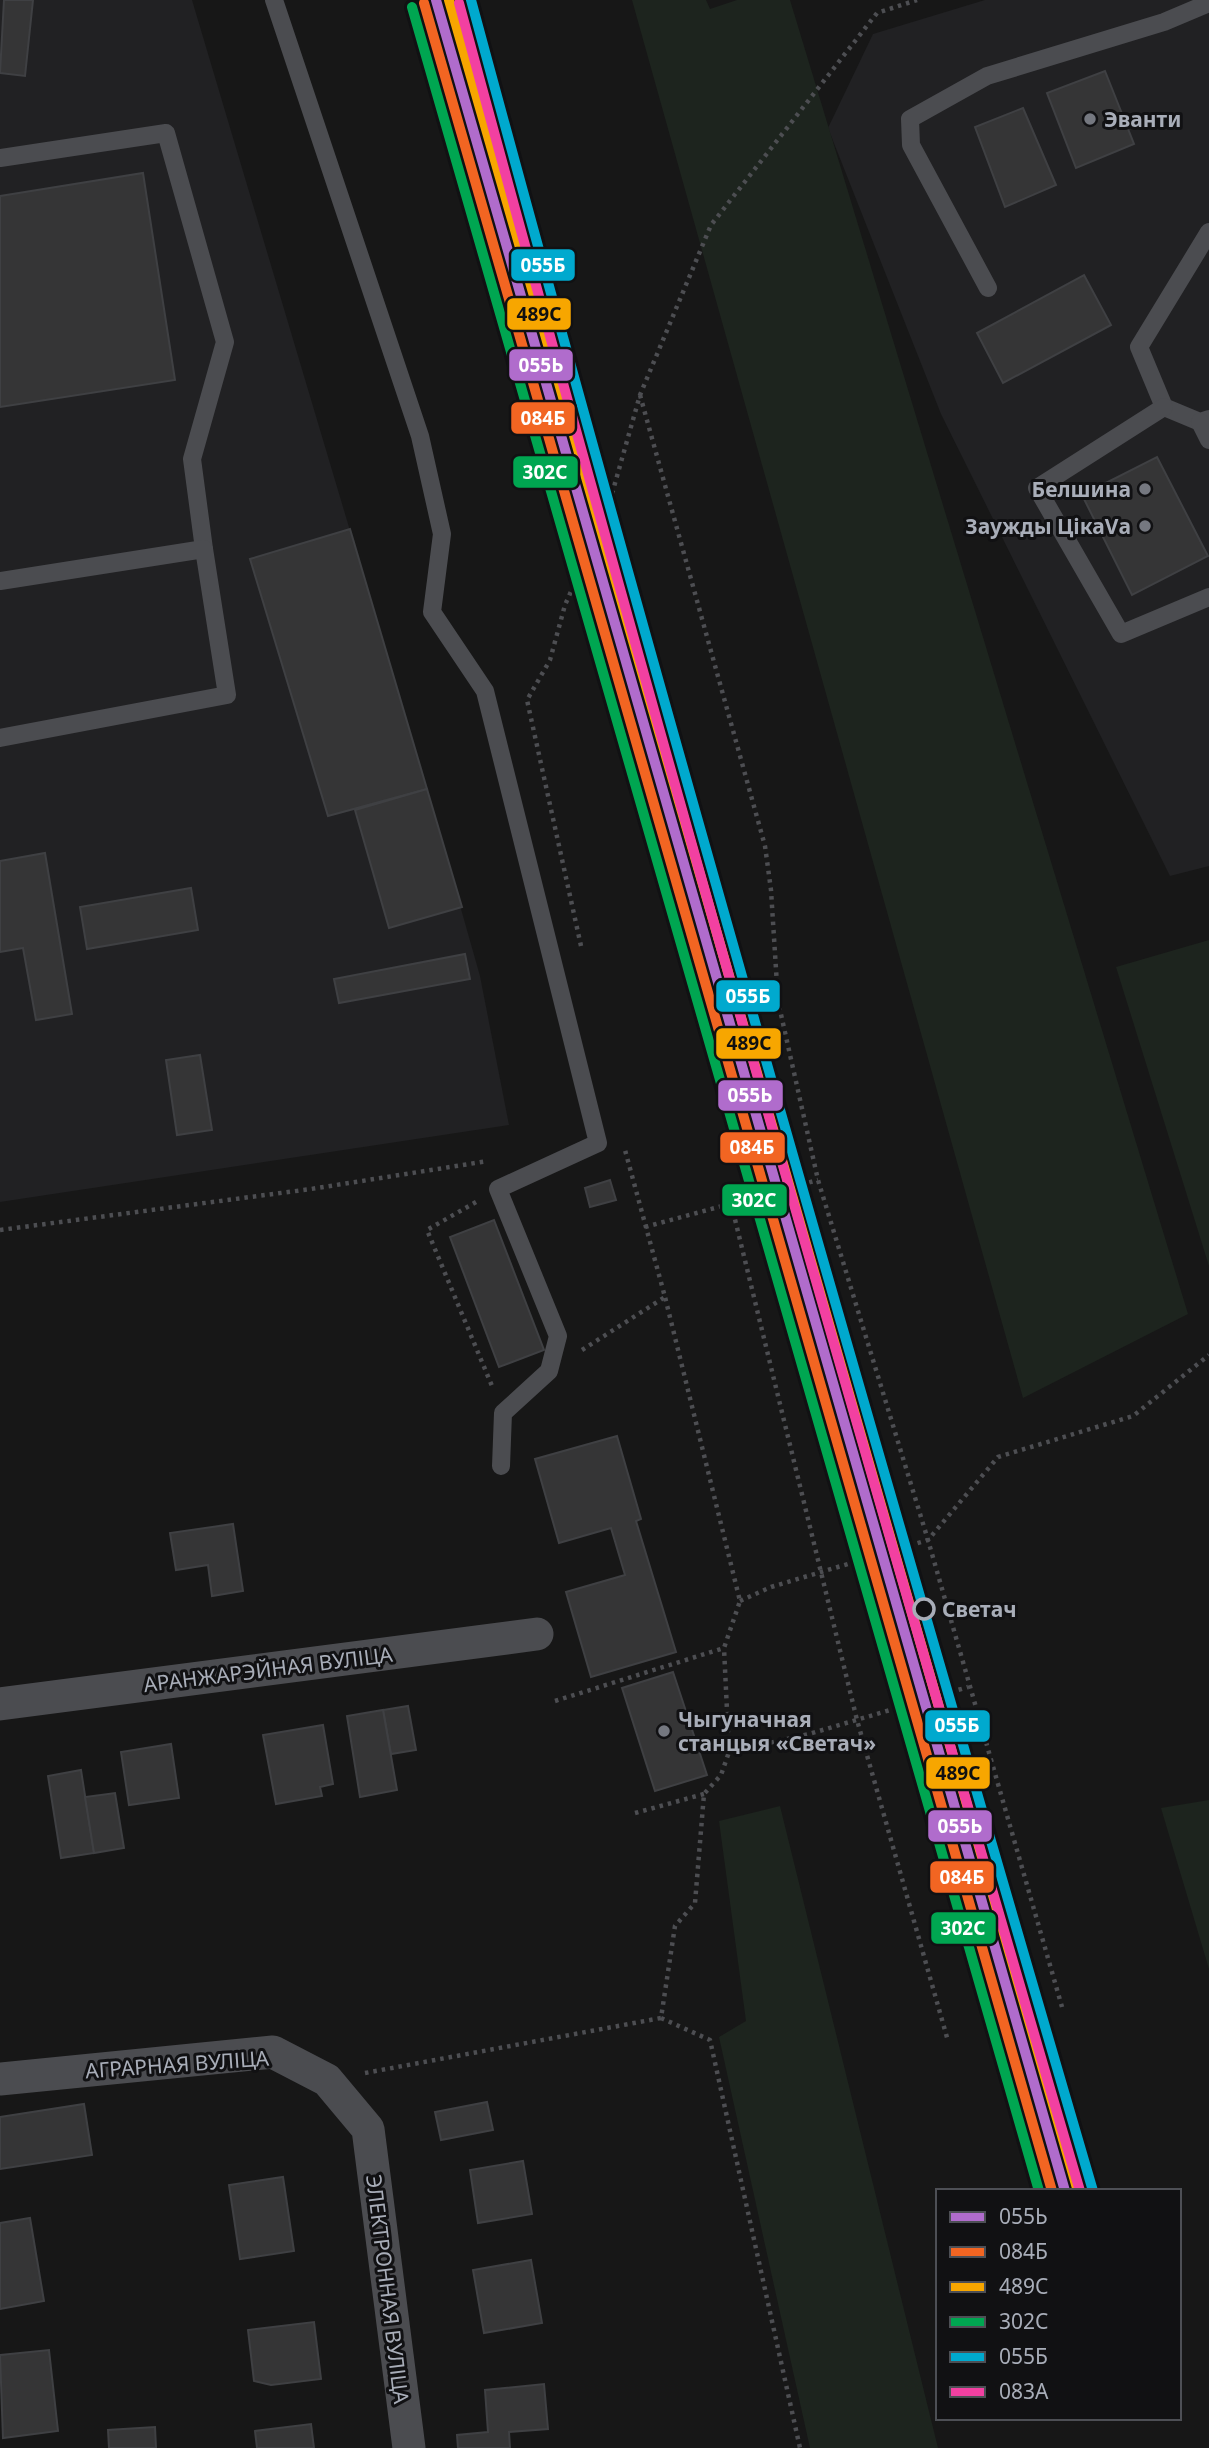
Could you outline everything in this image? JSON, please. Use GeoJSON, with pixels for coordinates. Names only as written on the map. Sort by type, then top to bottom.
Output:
{"type":"FeatureCollection","features":[{"type":"Feature","properties":{"kind":"street","name":"АРАНЖАРЭЙНАЯ ВУЛІЦА"},"geometry":{"type":"LineString","coordinates":[[0,1704],[537,1634]]}},
{"type":"Feature","properties":{"kind":"street","name":"АГРАРНАЯ ВУЛІЦА"},"geometry":{"type":"LineString","coordinates":[[0,2079],[272,2052],[327,2080],[368,2129]]}},
{"type":"Feature","properties":{"kind":"street","name":"ЭЛЕКТРОННАЯ ВУЛІЦА"},"geometry":{"type":"LineString","coordinates":[[368,2129],[409,2448]]}},
{"type":"Feature","properties":{"kind":"lane"},"geometry":{"type":"LineString","coordinates":[[274,0],[420,436],[442,534],[432,612],[485,691],[598,1143],[498,1189],[558,1336],[549,1371],[503,1413],[501,1466]]}},
{"type":"Feature","properties":{"kind":"lane"},"geometry":{"type":"LineString","coordinates":[[988,288],[911,145],[910,120],[987,76],[1164,22],[1209,3]]}},
{"type":"Feature","properties":{"kind":"lane"},"geometry":{"type":"LineString","coordinates":[[0,158],[166,132],[225,342],[192,458],[227,695],[0,738]]}},
{"type":"Feature","properties":{"kind":"lane"},"geometry":{"type":"LineString","coordinates":[[1209,232],[1139,347],[1164,407],[1204,421],[1209,440]]}},
{"type":"Feature","properties":{"kind":"lane"},"geometry":{"type":"LineString","coordinates":[[1164,407],[1037,488],[1121,634],[1209,597]]}},
{"type":"Feature","properties":{"kind":"lane"},"geometry":{"type":"LineString","coordinates":[[0,581],[204,549]]}},
{"type":"Feature","properties":{"kind":"path"},"geometry":{"type":"LineString","coordinates":[[583,958],[527,700],[550,660],[565,605],[608,508],[640,395],[710,225],[877,13],[917,0]]}},
{"type":"Feature","properties":{"kind":"path"},"geometry":{"type":"LineString","coordinates":[[640,395],[765,846],[771,890],[778,1002],[818,1180],[928,1540],[1062,2007]]}},
{"type":"Feature","properties":{"kind":"path"},"geometry":{"type":"LineString","coordinates":[[598,1143],[622,1135],[740,1601],[724,1648],[729,1752],[721,1775],[704,1794],[635,1813]]}},
{"type":"Feature","properties":{"kind":"path"},"geometry":{"type":"LineString","coordinates":[[0,1230],[311,1189],[502,1158]]}},
{"type":"Feature","properties":{"kind":"path"},"geometry":{"type":"LineString","coordinates":[[645,1227],[818,1180]]}},
{"type":"Feature","properties":{"kind":"path"},"geometry":{"type":"LineString","coordinates":[[498,1189],[426,1230],[503,1413]]}},
{"type":"Feature","properties":{"kind":"path"},"geometry":{"type":"LineString","coordinates":[[760,1195],[999,2023]]}},
{"type":"Feature","properties":{"kind":"path"},"geometry":{"type":"LineString","coordinates":[[731,1203],[857,1720],[948,2041]]}},
{"type":"Feature","properties":{"kind":"path"},"geometry":{"type":"LineString","coordinates":[[549,1371],[665,1297]]}},
{"type":"Feature","properties":{"kind":"path"},"geometry":{"type":"LineString","coordinates":[[740,1601],[771,1587],[821,1575],[928,1540],[998,1457],[1133,1416],[1209,1355]]}},
{"type":"Feature","properties":{"kind":"path"},"geometry":{"type":"LineString","coordinates":[[555,1701],[724,1648]]}},
{"type":"Feature","properties":{"kind":"path"},"geometry":{"type":"LineString","coordinates":[[729,1752],[809,1734],[968,1687]]}},
{"type":"Feature","properties":{"kind":"path"},"geometry":{"type":"LineString","coordinates":[[662,2018],[675,1926],[695,1903],[704,1794]]}},
{"type":"Feature","properties":{"kind":"path"},"geometry":{"type":"LineString","coordinates":[[327,2080],[662,2018],[710,2040],[800,2448]]}},
{"type":"Feature","properties":{"kind":"shaded area"},"geometry":{"type":"Polygon","coordinates":[[[0,0],[192,0],[480,976],[509,1125],[0,1202],[0,0]]]}},
{"type":"Feature","properties":{"kind":"shaded area"},"geometry":{"type":"Polygon","coordinates":[[[632,0],[706,0],[710,9],[737,0],[790,0],[1188,1314],[1023,1398],[632,0]]]}},
{"type":"Feature","properties":{"kind":"shaded area"},"geometry":{"type":"Polygon","coordinates":[[[985,0],[1209,0],[1209,866],[1170,876],[941,414],[828,128],[873,34],[985,0]]]}},
{"type":"Feature","properties":{"kind":"shaded area"},"geometry":{"type":"Polygon","coordinates":[[[1209,940],[1209,1266],[1116,967],[1209,940]]]}},
{"type":"Feature","properties":{"kind":"shaded area"},"geometry":{"type":"Polygon","coordinates":[[[1209,1800],[1209,1969],[1161,1808],[1209,1800]]]}},
{"type":"Feature","properties":{"kind":"shaded area"},"geometry":{"type":"Polygon","coordinates":[[[780,1806],[938,2448],[810,2448],[719,2037],[746,2021],[719,1821],[780,1806]]]}},
{"type":"Feature","properties":{"kind":"building"},"geometry":{"type":"Polygon","coordinates":[[[4,0],[33,0],[25,76],[0,73],[4,0]]]}},
{"type":"Feature","properties":{"kind":"building","name":"Эванти"},"geometry":{"type":"Polygon","coordinates":[[[1105,71],[1134,144],[1076,168],[1047,93],[1105,71]]]}},
{"type":"Feature","properties":{"kind":"building"},"geometry":{"type":"Polygon","coordinates":[[[1023,108],[1056,185],[1005,207],[975,127],[1023,108]]]}},
{"type":"Feature","properties":{"kind":"building"},"geometry":{"type":"Polygon","coordinates":[[[143,173],[175,380],[0,407],[0,196],[143,173]]]}},
{"type":"Feature","properties":{"kind":"building"},"geometry":{"type":"Polygon","coordinates":[[[1084,275],[1111,325],[1003,383],[977,333],[1084,275]]]}},
{"type":"Feature","properties":{"kind":"building","name":"Заужды ЦікаVа"},"geometry":{"type":"Polygon","coordinates":[[[1157,457],[1208,556],[1132,595],[1082,495],[1157,457]]]}},
{"type":"Feature","properties":{"kind":"building"},"geometry":{"type":"Polygon","coordinates":[[[350,529],[427,789],[328,816],[250,559],[350,529]]]}},
{"type":"Feature","properties":{"kind":"building"},"geometry":{"type":"Polygon","coordinates":[[[427,789],[462,907],[389,928],[355,810],[427,789]]]}},
{"type":"Feature","properties":{"kind":"building"},"geometry":{"type":"Polygon","coordinates":[[[45,853],[72,1014],[36,1020],[23,948],[0,952],[0,861],[45,853]]]}},
{"type":"Feature","properties":{"kind":"building"},"geometry":{"type":"Polygon","coordinates":[[[191,888],[198,930],[87,949],[80,907],[191,888]]]}},
{"type":"Feature","properties":{"kind":"building"},"geometry":{"type":"Polygon","coordinates":[[[465,954],[470,979],[339,1003],[334,979],[465,954]]]}},
{"type":"Feature","properties":{"kind":"building"},"geometry":{"type":"Polygon","coordinates":[[[200,1055],[212,1130],[177,1135],[166,1060],[200,1055]]]}},
{"type":"Feature","properties":{"kind":"building"},"geometry":{"type":"Polygon","coordinates":[[[610,1180],[616,1200],[590,1207],[585,1188],[610,1180]]]}},
{"type":"Feature","properties":{"kind":"building"},"geometry":{"type":"Polygon","coordinates":[[[494,1220],[544,1350],[499,1367],[450,1237],[494,1220]]]}},
{"type":"Feature","properties":{"kind":"building"},"geometry":{"type":"Polygon","coordinates":[[[617,1436],[641,1519],[636,1521],[676,1652],[591,1677],[566,1592],[625,1575],[611,1528],[559,1543],[535,1459],[617,1436]]]}},
{"type":"Feature","properties":{"kind":"building"},"geometry":{"type":"Polygon","coordinates":[[[233,1524],[243,1591],[212,1596],[208,1565],[176,1570],[170,1533],[233,1524]]]}},
{"type":"Feature","properties":{"kind":"building","name":"Чыгуначная станцыя «Светач»"},"geometry":{"type":"Polygon","coordinates":[[[673,1672],[707,1775],[655,1791],[622,1688],[673,1672]]]}},
{"type":"Feature","properties":{"kind":"building"},"geometry":{"type":"Polygon","coordinates":[[[408,1706],[416,1750],[391,1754],[383,1710],[408,1706]]]}},
{"type":"Feature","properties":{"kind":"building"},"geometry":{"type":"Polygon","coordinates":[[[383,1710],[397,1790],[360,1797],[347,1716],[383,1710]]]}},
{"type":"Feature","properties":{"kind":"building"},"geometry":{"type":"Polygon","coordinates":[[[323,1725],[333,1784],[320,1787],[322,1796],[276,1804],[263,1735],[323,1725]]]}},
{"type":"Feature","properties":{"kind":"building"},"geometry":{"type":"Polygon","coordinates":[[[171,1744],[179,1798],[129,1805],[121,1752],[171,1744]]]}},
{"type":"Feature","properties":{"kind":"building"},"geometry":{"type":"Polygon","coordinates":[[[81,1770],[94,1853],[61,1858],[48,1776],[81,1770]]]}},
{"type":"Feature","properties":{"kind":"building"},"geometry":{"type":"Polygon","coordinates":[[[115,1793],[124,1848],[94,1853],[85,1797],[115,1793]]]}},
{"type":"Feature","properties":{"kind":"building"},"geometry":{"type":"Polygon","coordinates":[[[487,2102],[493,2130],[441,2140],[435,2112],[487,2102]]]}},
{"type":"Feature","properties":{"kind":"building"},"geometry":{"type":"Polygon","coordinates":[[[84,2104],[92,2155],[0,2169],[0,2117],[84,2104]]]}},
{"type":"Feature","properties":{"kind":"building"},"geometry":{"type":"Polygon","coordinates":[[[523,2161],[532,2214],[478,2223],[470,2170],[523,2161]]]}},
{"type":"Feature","properties":{"kind":"building"},"geometry":{"type":"Polygon","coordinates":[[[283,2177],[294,2251],[240,2259],[229,2185],[283,2177]]]}},
{"type":"Feature","properties":{"kind":"building"},"geometry":{"type":"Polygon","coordinates":[[[30,2218],[44,2301],[0,2309],[0,2223],[30,2218]]]}},
{"type":"Feature","properties":{"kind":"building"},"geometry":{"type":"Polygon","coordinates":[[[531,2260],[542,2323],[484,2333],[473,2270],[531,2260]]]}},
{"type":"Feature","properties":{"kind":"building"},"geometry":{"type":"Polygon","coordinates":[[[314,2322],[321,2379],[271,2385],[254,2381],[248,2330],[314,2322]]]}},
{"type":"Feature","properties":{"kind":"building"},"geometry":{"type":"Polygon","coordinates":[[[49,2350],[58,2431],[3,2438],[0,2355],[49,2350]]]}},
{"type":"Feature","properties":{"kind":"building"},"geometry":{"type":"Polygon","coordinates":[[[544,2384],[548,2429],[509,2432],[510,2448],[458,2448],[457,2435],[488,2432],[485,2390],[544,2384]]]}},
{"type":"Feature","properties":{"kind":"building"},"geometry":{"type":"Polygon","coordinates":[[[311,2424],[314,2448],[257,2448],[255,2431],[311,2424]]]}},
{"type":"Feature","properties":{"kind":"building"},"geometry":{"type":"Polygon","coordinates":[[[155,2427],[156,2448],[109,2448],[108,2430],[155,2427]]]}},
{"type":"Feature","properties":{"kind":"transit line","name":"055Ь"},"geometry":{"type":"LineString","coordinates":[[436,0],[1064,2189]]}},
{"type":"Feature","properties":{"kind":"transit line","name":"489С"},"geometry":{"type":"LineString","coordinates":[[449,0],[1077,2188]]}},
{"type":"Feature","properties":{"kind":"transit line","name":"055Б"},"geometry":{"type":"LineString","coordinates":[[471,0],[776,1097],[1092,2189]]}},
{"type":"Feature","properties":{"kind":"transit line","name":"084Б"},"geometry":{"type":"LineString","coordinates":[[424,3],[1051,2189]]}},
{"type":"Feature","properties":{"kind":"transit line","name":"083А"},"geometry":{"type":"LineString","coordinates":[[459,3],[764,1098],[1079,2189]]}},
{"type":"Feature","properties":{"kind":"transit line","name":"302С"},"geometry":{"type":"LineString","coordinates":[[412,7],[1038,2189]]}},
{"type":"Feature","properties":{"kind":"place","name":"Эванти"},"geometry":{"type":"Point","coordinates":[1090,119]}},
{"type":"Feature","properties":{"kind":"place","name":"Белшина"},"geometry":{"type":"Point","coordinates":[1145,489]}},
{"type":"Feature","properties":{"kind":"place","name":"Заужды ЦікаVа"},"geometry":{"type":"Point","coordinates":[1145,526]}},
{"type":"Feature","properties":{"kind":"place","name":"Светач"},"geometry":{"type":"Point","coordinates":[924,1609]}},
{"type":"Feature","properties":{"kind":"place","name":"Чыгуначная станцыя «Светач»"},"geometry":{"type":"Point","coordinates":[664,1731]}}]}
